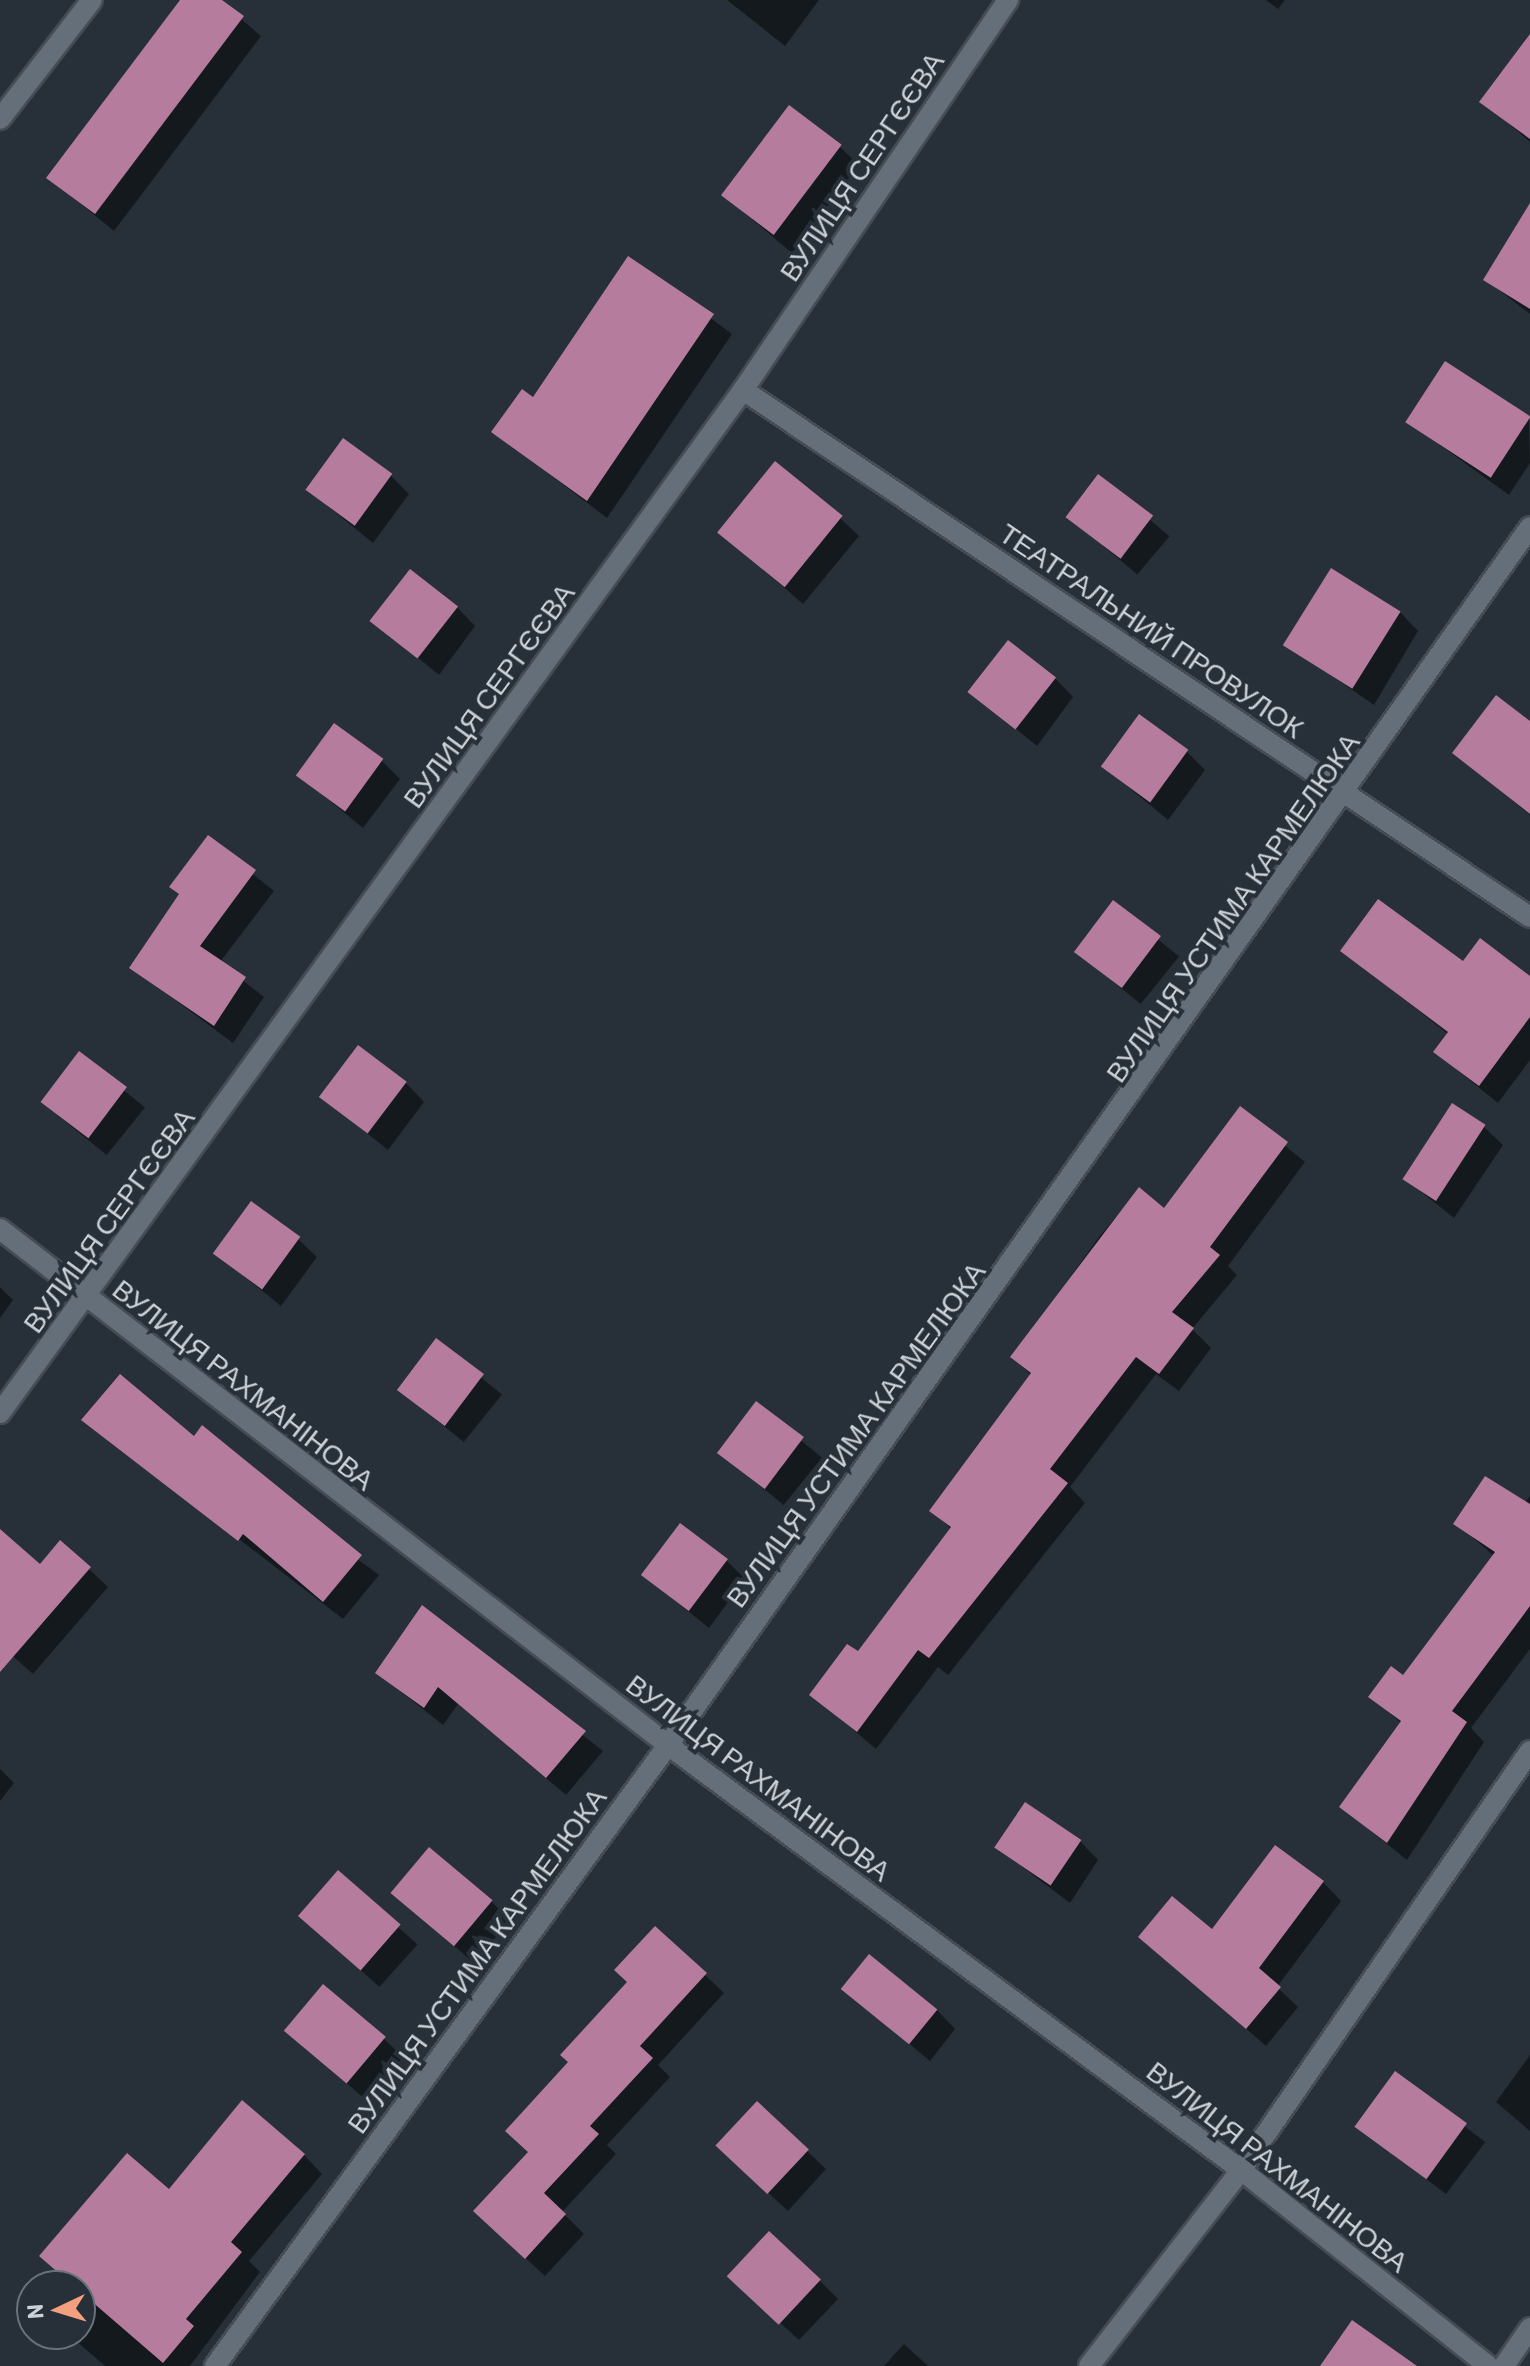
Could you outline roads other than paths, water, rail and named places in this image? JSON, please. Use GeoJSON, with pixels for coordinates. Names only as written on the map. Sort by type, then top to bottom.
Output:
{"type":"FeatureCollection","features":[{"type":"Feature","properties":{"kind":"street"},"geometry":{"type":"LineString","coordinates":[[0,119],[92,0]]}},
{"type":"Feature","properties":{"kind":"street","name":"ВУЛИЦЯ СЕРГЄЄВА"},"geometry":{"type":"LineString","coordinates":[[0,1413],[87,1299],[743,390],[1008,0]]}},
{"type":"Feature","properties":{"kind":"street","name":"ТЕАТРАЛЬНИЙ ПРОВУЛОК"},"geometry":{"type":"LineString","coordinates":[[743,390],[1530,917]]}},
{"type":"Feature","properties":{"kind":"street","name":"ВУЛИЦЯ УСТИМА КАРМЕЛЮКА"},"geometry":{"type":"LineString","coordinates":[[215,2366],[668,1745],[1348,794],[1530,527]]}},
{"type":"Feature","properties":{"kind":"street","name":"ВУЛИЦЯ РАХМАНІНОВА"},"geometry":{"type":"LineString","coordinates":[[0,1229],[668,1745],[1241,2170],[1488,2366]]}},
{"type":"Feature","properties":{"kind":"street"},"geometry":{"type":"LineString","coordinates":[[1089,2366],[1241,2170],[1530,1751]]}},
{"type":"Feature","properties":{"kind":"street"},"geometry":{"type":"LineString","coordinates":[[1504,2366],[1530,2328]]}}]}
